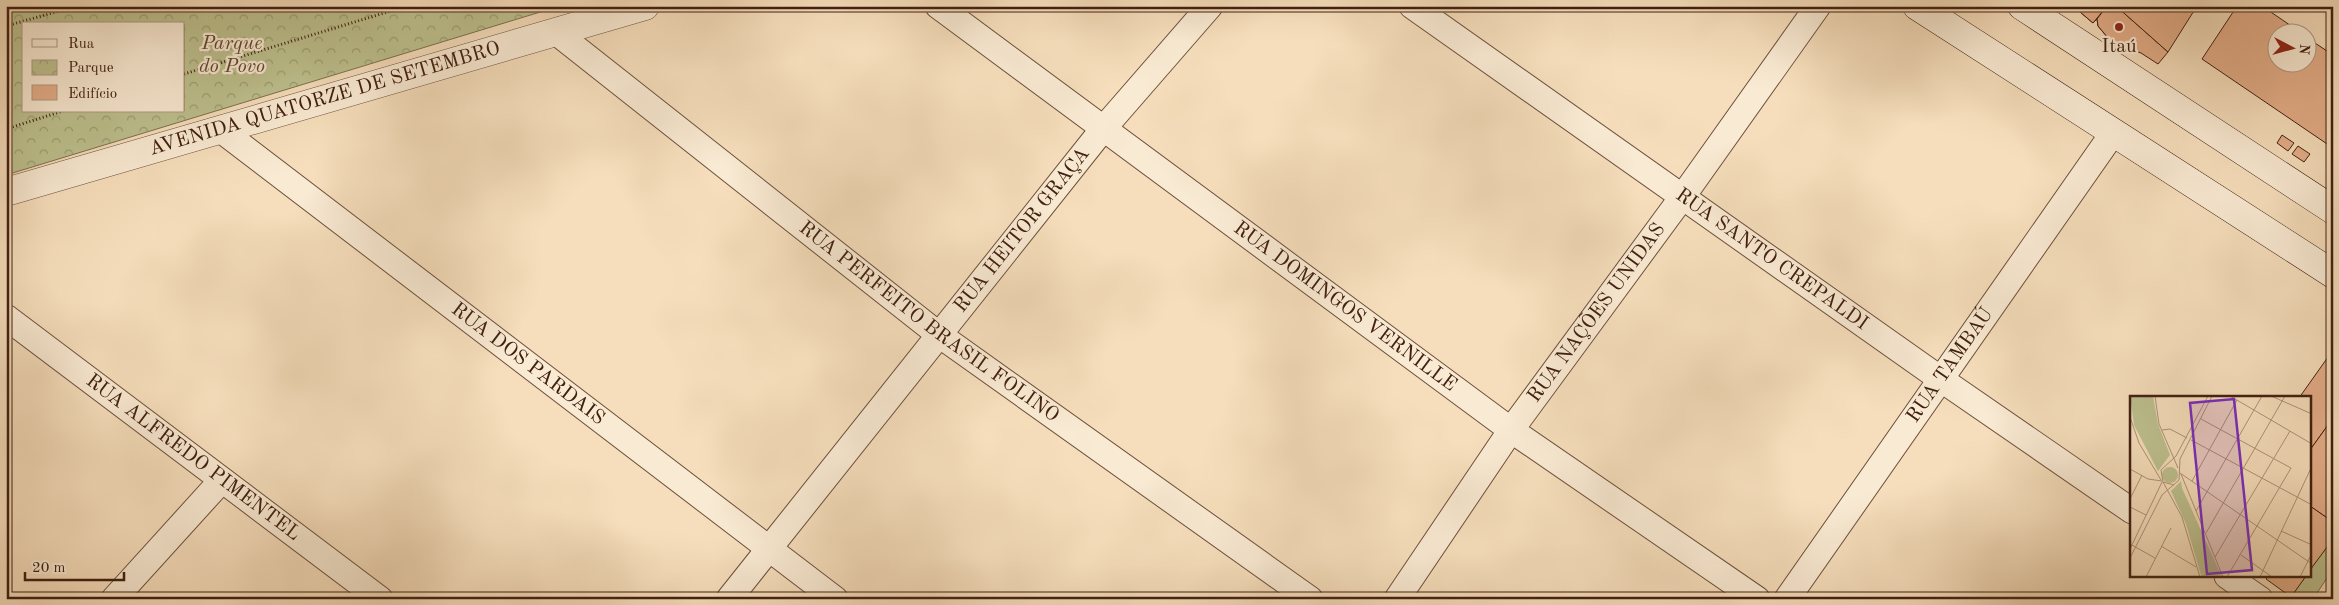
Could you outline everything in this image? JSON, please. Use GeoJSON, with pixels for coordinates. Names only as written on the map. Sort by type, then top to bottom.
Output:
{"type":"FeatureCollection","features":[{"type":"Feature","properties":{"kind":"main road","name":"AVENIDA QUATORZE DE SETEMBRO"},"geometry":{"type":"LineString","coordinates":[[6,192],[645,6]]}},
{"type":"Feature","properties":{"kind":"main road"},"geometry":{"type":"LineString","coordinates":[[1917,6],[2333,274]]}},
{"type":"Feature","properties":{"kind":"main road"},"geometry":{"type":"LineString","coordinates":[[2022,6],[2333,210]]}},
{"type":"Feature","properties":{"kind":"street","name":"RUA DOMINGOS VERNILLE"},"geometry":{"type":"LineString","coordinates":[[938,6],[1511,430],[1757,599]]}},
{"type":"Feature","properties":{"kind":"street","name":"RUA HEITOR GRAÇA"},"geometry":{"type":"LineString","coordinates":[[729,599],[770,550],[938,334],[1103,129],[1210,6]]}},
{"type":"Feature","properties":{"kind":"street","name":"RUA SANTO CREPALDI"},"geometry":{"type":"LineString","coordinates":[[1412,6],[1942,380],[2130,510]]}},
{"type":"Feature","properties":{"kind":"street","name":"RUA NAÇÕES UNIDAS"},"geometry":{"type":"LineString","coordinates":[[1397,599],[1511,430],[1683,196],[1818,6]]}},
{"type":"Feature","properties":{"kind":"street","name":"RUA PERFEITO BRASIL FOLINO"},"geometry":{"type":"LineString","coordinates":[[557,33],[938,334],[1310,599]]}},
{"type":"Feature","properties":{"kind":"street","name":"RUA DOS PARDAIS"},"geometry":{"type":"LineString","coordinates":[[221,130],[835,599]]}},
{"type":"Feature","properties":{"kind":"street","name":"RUA TAMBAÚ"},"geometry":{"type":"LineString","coordinates":[[1787,599],[2114,133]]}},
{"type":"Feature","properties":{"kind":"street","name":"RUA ALFREDO PIMENTEL"},"geometry":{"type":"LineString","coordinates":[[6,317],[221,481],[380,599]]}},
{"type":"Feature","properties":{"kind":"street"},"geometry":{"type":"LineString","coordinates":[[114,599],[221,481]]}},
{"type":"Feature","properties":{"kind":"street"},"geometry":{"type":"LineString","coordinates":[[2230,578],[2260,599]]}},
{"type":"Feature","properties":{"kind":"path"},"geometry":{"type":"LineString","coordinates":[[6,26],[77,6]]}},
{"type":"Feature","properties":{"kind":"path"},"geometry":{"type":"LineString","coordinates":[[185,74],[407,6]]}},
{"type":"Feature","properties":{"kind":"path"},"geometry":{"type":"LineString","coordinates":[[6,129],[60,112]]}},
{"type":"Feature","properties":{"kind":"green space","name":"Parque do Povo"},"geometry":{"type":"Polygon","coordinates":[[[6,6],[560,6],[6,175],[6,6]]]}},
{"type":"Feature","properties":{"kind":"green space"},"geometry":{"type":"Polygon","coordinates":[[[2333,539],[2333,569],[2313,599],[2291,597],[2305,578],[2312,578],[2312,567],[2333,539]]]}},
{"type":"Feature","properties":{"kind":"building","name":"Itaú"},"geometry":{"type":"Polygon","coordinates":[[[2073,6],[2116,6],[2140,28],[2124,47],[2108,38],[2098,26],[2097,19],[2093,23],[2073,6]]]}},
{"type":"Feature","properties":{"kind":"building"},"geometry":{"type":"Polygon","coordinates":[[[2073,6],[2107,6],[2093,23],[2073,6]]]}},
{"type":"Feature","properties":{"kind":"building"},"geometry":{"type":"Polygon","coordinates":[[[2107,6],[2116,6],[2168,52],[2158,64],[2141,53],[2116,44],[2108,38],[2098,26],[2097,19],[2107,6]]]}},
{"type":"Feature","properties":{"kind":"building"},"geometry":{"type":"Polygon","coordinates":[[[2116,6],[2197,6],[2168,52],[2116,6]]]}},
{"type":"Feature","properties":{"kind":"building"},"geometry":{"type":"Polygon","coordinates":[[[2237,6],[2262,6],[2285,22],[2266,22],[2266,72],[2316,72],[2316,44],[2333,55],[2333,148],[2202,59],[2237,6]]]}},
{"type":"Feature","properties":{"kind":"building"},"geometry":{"type":"Polygon","coordinates":[[[2282,135],[2294,143],[2288,151],[2277,143],[2282,135]]]}},
{"type":"Feature","properties":{"kind":"building"},"geometry":{"type":"Polygon","coordinates":[[[2298,146],[2310,154],[2304,162],[2292,154],[2298,146]]]}},
{"type":"Feature","properties":{"kind":"building"},"geometry":{"type":"Polygon","coordinates":[[[2333,350],[2333,418],[2312,447],[2312,396],[2300,396],[2333,350]]]}},
{"type":"Feature","properties":{"kind":"building"},"geometry":{"type":"Polygon","coordinates":[[[2333,418],[2333,522],[2312,507],[2312,447],[2333,418]]]}},
{"type":"Feature","properties":{"kind":"building"},"geometry":{"type":"Polygon","coordinates":[[[2312,507],[2333,522],[2333,539],[2312,567],[2312,507]]]}},
{"type":"Feature","properties":{"kind":"building"},"geometry":{"type":"Polygon","coordinates":[[[2267,578],[2305,578],[2291,597],[2267,578]]]}},
{"type":"Feature","properties":{"kind":"place","name":"Itaú"},"geometry":{"type":"Point","coordinates":[2119,27]}}]}
